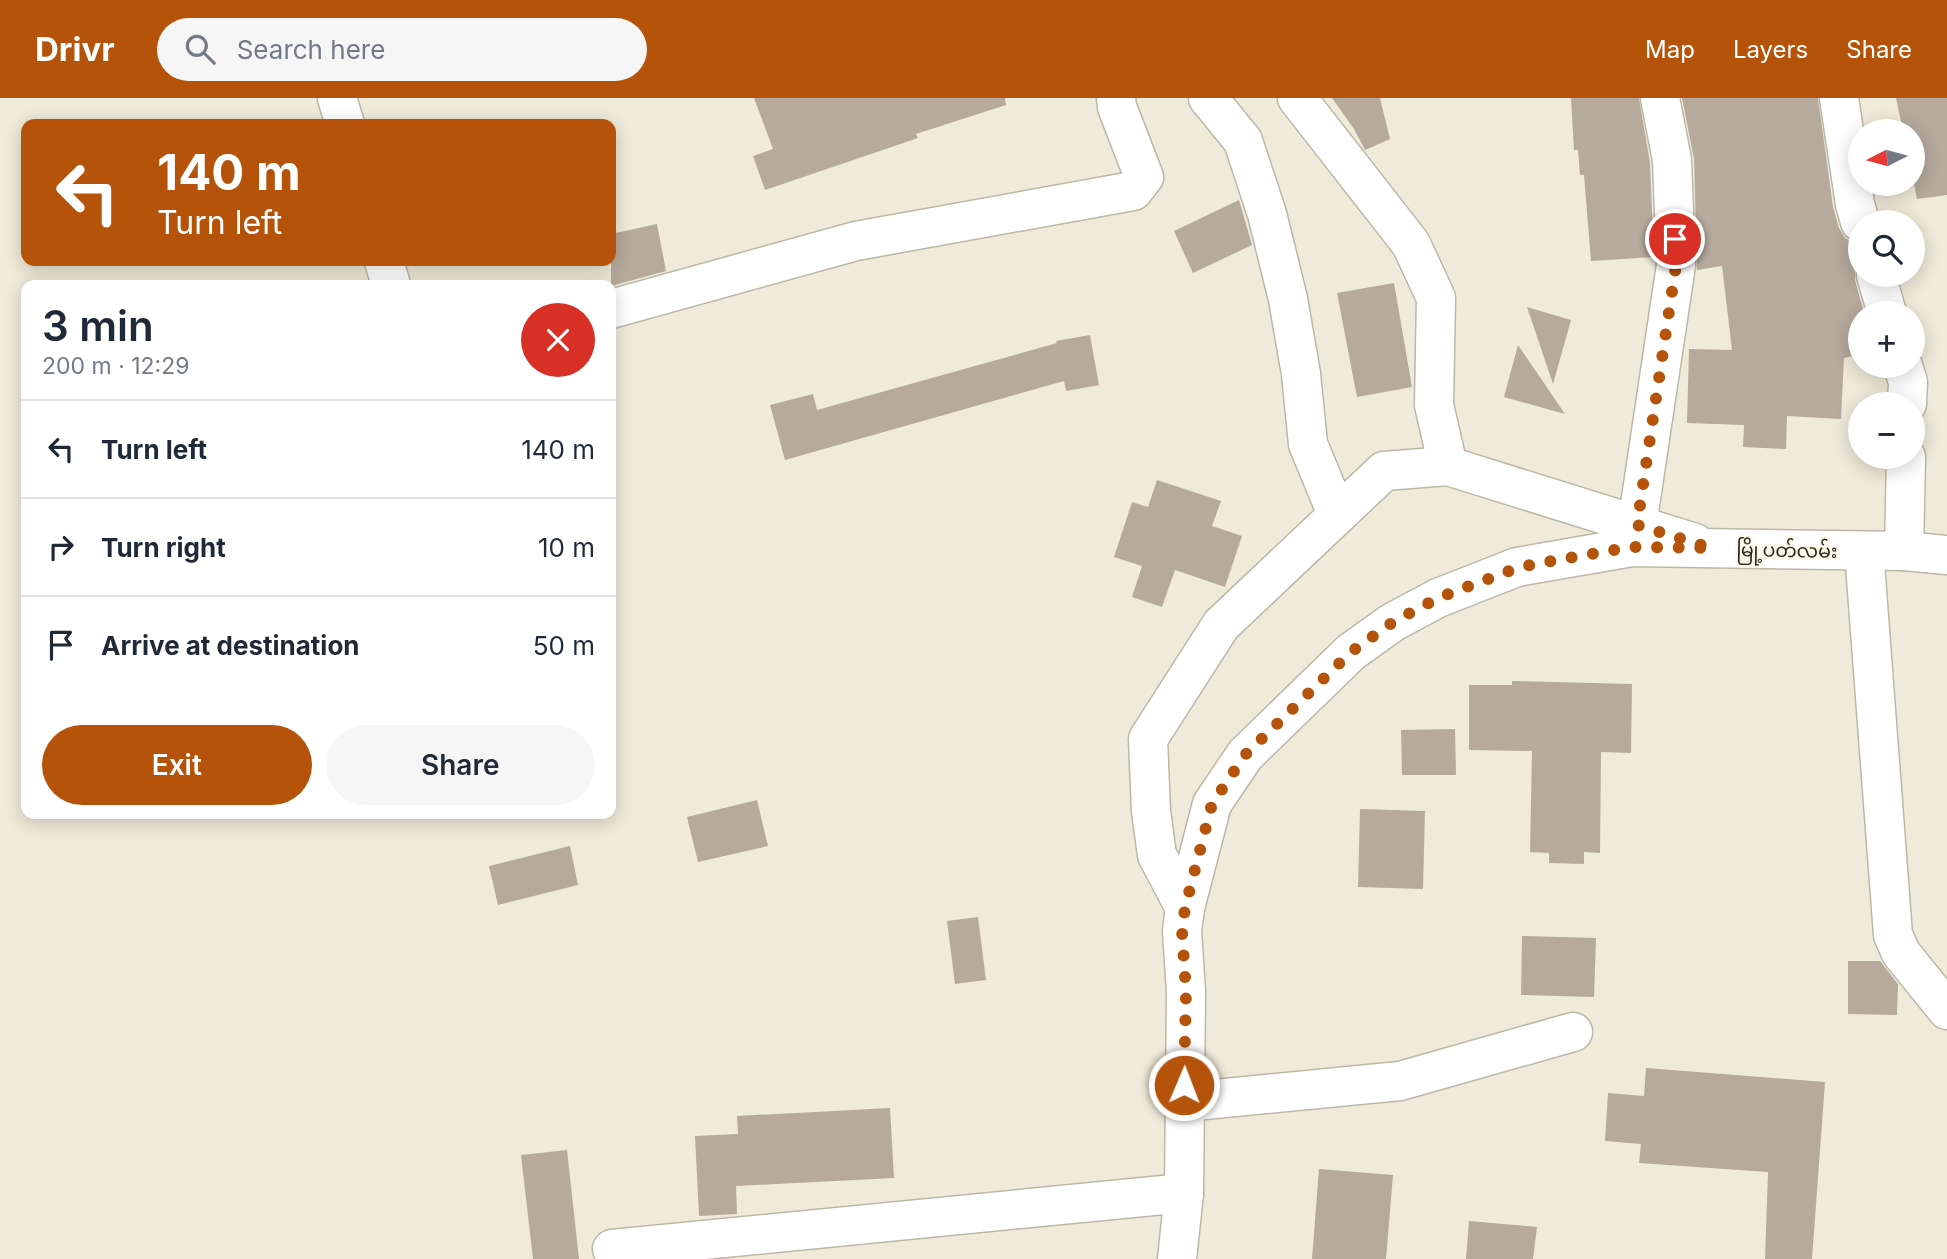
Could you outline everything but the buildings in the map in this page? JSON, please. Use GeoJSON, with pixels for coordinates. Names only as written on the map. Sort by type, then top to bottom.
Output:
{"type":"FeatureCollection","features":[{"type":"Feature","properties":{"kind":"street"},"geometry":{"type":"LineString","coordinates":[[337,98],[343,119]]}},
{"type":"Feature","properties":{"kind":"street"},"geometry":{"type":"LineString","coordinates":[[616,308],[856,241],[1133,191],[1144,177],[1116,98]]}},
{"type":"Feature","properties":{"kind":"street"},"geometry":{"type":"LineString","coordinates":[[1208,98],[1242,141],[1267,214],[1288,299],[1301,374],[1308,444],[1337,514]]}},
{"type":"Feature","properties":{"kind":"street"},"geometry":{"type":"LineString","coordinates":[[1297,98],[1411,244],[1436,299],[1434,405],[1448,466]]}},
{"type":"Feature","properties":{"kind":"street"},"geometry":{"type":"LineString","coordinates":[[1637,525],[1676,265],[1672,160],[1660,98]]}},
{"type":"Feature","properties":{"kind":"street"},"geometry":{"type":"LineString","coordinates":[[1839,98],[1857,210]]}},
{"type":"Feature","properties":{"kind":"street"},"geometry":{"type":"LineString","coordinates":[[1185,908],[1157,855],[1151,811],[1149,739],[1221,625],[1384,471],[1448,466],[1711,548]]}},
{"type":"Feature","properties":{"kind":"street"},"geometry":{"type":"LineString","coordinates":[[1904,551],[1906,469]]}},
{"type":"Feature","properties":{"kind":"street","name":"မြို့ပတ်လမ်း"},"geometry":{"type":"LineString","coordinates":[[1177,1259],[1184,1194],[1186,992],[1182,931],[1185,908],[1212,804],[1245,755],[1351,652],[1393,622],[1438,598],[1517,568],[1632,547],[1904,551],[1947,555]]}},
{"type":"Feature","properties":{"kind":"street"},"geometry":{"type":"LineString","coordinates":[[1864,551],[1893,934],[1901,953],[1947,1010]]}},
{"type":"Feature","properties":{"kind":"street"},"geometry":{"type":"LineString","coordinates":[[1184,1102],[1400,1081],[1573,1032]]}},
{"type":"Feature","properties":{"kind":"street"},"geometry":{"type":"LineString","coordinates":[[612,1249],[1184,1194]]}},
{"type":"Feature","properties":{"kind":"route"},"geometry":{"type":"LineString","coordinates":[[1184,1085],[1186,992],[1182,931],[1185,908],[1212,804],[1245,755],[1351,652],[1393,622],[1438,598],[1517,568],[1540,563],[1632,547],[1711,548],[1637,525],[1676,265],[1675,239]]}}]}
